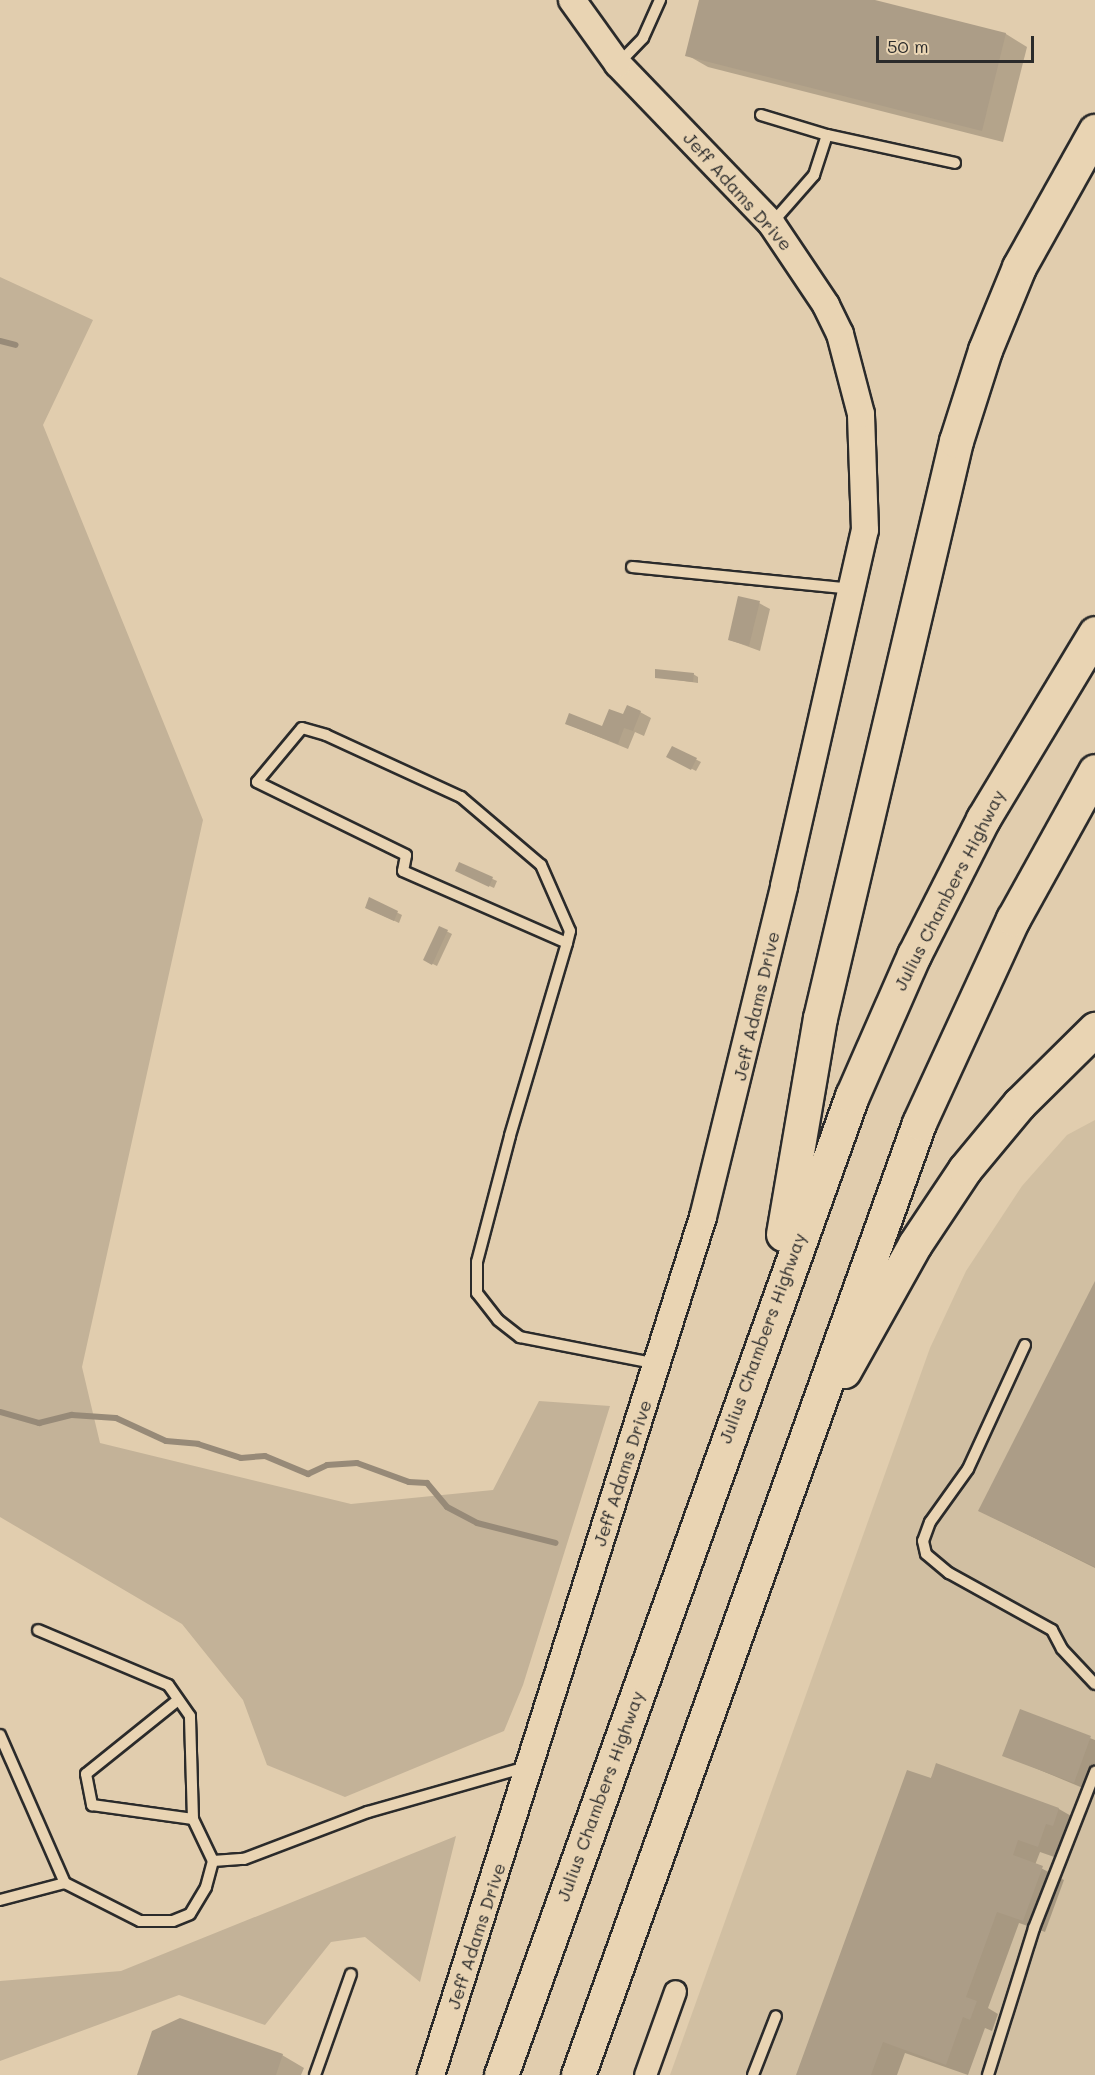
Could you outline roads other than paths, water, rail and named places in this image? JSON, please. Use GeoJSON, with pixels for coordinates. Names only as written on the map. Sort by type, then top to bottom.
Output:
{"type":"FeatureCollection","features":[{"type":"Feature","properties":{"kind":"highway"},"geometry":{"type":"LineString","coordinates":[[769,1320],[820,1018],[956,441],[985,350],[1019,267],[1095,131]]}},
{"type":"Feature","properties":{"kind":"highway","name":"Julius Chambers Highway"},"geometry":{"type":"LineString","coordinates":[[501,2075],[824,1167],[914,955],[983,819],[1095,633]]}},
{"type":"Feature","properties":{"kind":"highway"},"geometry":{"type":"LineString","coordinates":[[578,2075],[892,1192],[948,1055],[1013,919],[1095,771]]}},
{"type":"Feature","properties":{"kind":"highway"},"geometry":{"type":"LineString","coordinates":[[798,1454],[945,1197],[1019,1104],[1095,1029]]}},
{"type":"Feature","properties":{"kind":"street","name":"Jeff Adams Drive"},"geometry":{"type":"LineString","coordinates":[[431,2075],[657,1364],[724,1135],[865,530],[861,414],[840,334],[810,277],[771,223],[618,64],[572,0]]}},
{"type":"Feature","properties":{"kind":"street"},"geometry":{"type":"LineString","coordinates":[[645,2075],[675,1991]]}},
{"type":"Feature","properties":{"kind":"lane"},"geometry":{"type":"LineString","coordinates":[[618,64],[643,38],[660,0]]}},
{"type":"Feature","properties":{"kind":"lane"},"geometry":{"type":"LineString","coordinates":[[761,115],[827,135],[955,163]]}},
{"type":"Feature","properties":{"kind":"lane"},"geometry":{"type":"LineString","coordinates":[[771,223],[814,175],[827,135]]}},
{"type":"Feature","properties":{"kind":"lane"},"geometry":{"type":"LineString","coordinates":[[632,567],[853,589]]}},
{"type":"Feature","properties":{"kind":"lane"},"geometry":{"type":"LineString","coordinates":[[567,943],[404,871],[406,855],[257,782],[302,728],[422,776],[461,796],[542,865],[570,931],[567,943],[477,1262],[477,1293],[498,1320],[520,1337],[657,1364]]}},
{"type":"Feature","properties":{"kind":"lane"},"geometry":{"type":"LineString","coordinates":[[1025,1345],[968,1469],[930,1522],[923,1541],[926,1554],[949,1574],[1052,1630],[1062,1649],[1095,1684]]}},
{"type":"Feature","properties":{"kind":"lane"},"geometry":{"type":"LineString","coordinates":[[0,1735],[65,1883],[140,1921],[173,1921],[190,1914],[200,1900],[213,1861],[193,1819],[190,1716],[168,1685],[38,1630]]}},
{"type":"Feature","properties":{"kind":"lane"},"geometry":{"type":"LineString","coordinates":[[178,1700],[86,1774],[92,1805],[193,1819]]}},
{"type":"Feature","properties":{"kind":"lane"},"geometry":{"type":"LineString","coordinates":[[213,1861],[244,1859],[368,1812],[529,1766]]}},
{"type":"Feature","properties":{"kind":"lane"},"geometry":{"type":"LineString","coordinates":[[988,2075],[1034,1928],[1095,1772]]}},
{"type":"Feature","properties":{"kind":"lane"},"geometry":{"type":"LineString","coordinates":[[0,1900],[65,1883]]}},
{"type":"Feature","properties":{"kind":"lane"},"geometry":{"type":"LineString","coordinates":[[315,2075],[351,1974]]}},
{"type":"Feature","properties":{"kind":"lane"},"geometry":{"type":"LineString","coordinates":[[753,2075],[776,2016]]}},
{"type":"Feature","properties":{"kind":"waterway"},"geometry":{"type":"LineString","coordinates":[[0,341],[16,345]]}},
{"type":"Feature","properties":{"kind":"waterway"},"geometry":{"type":"LineString","coordinates":[[0,1412],[39,1423],[72,1415],[116,1418],[166,1441],[198,1444],[241,1458],[265,1456],[308,1474],[327,1465],[357,1463],[409,1482],[427,1483],[447,1507],[477,1523],[556,1543]]}}]}
